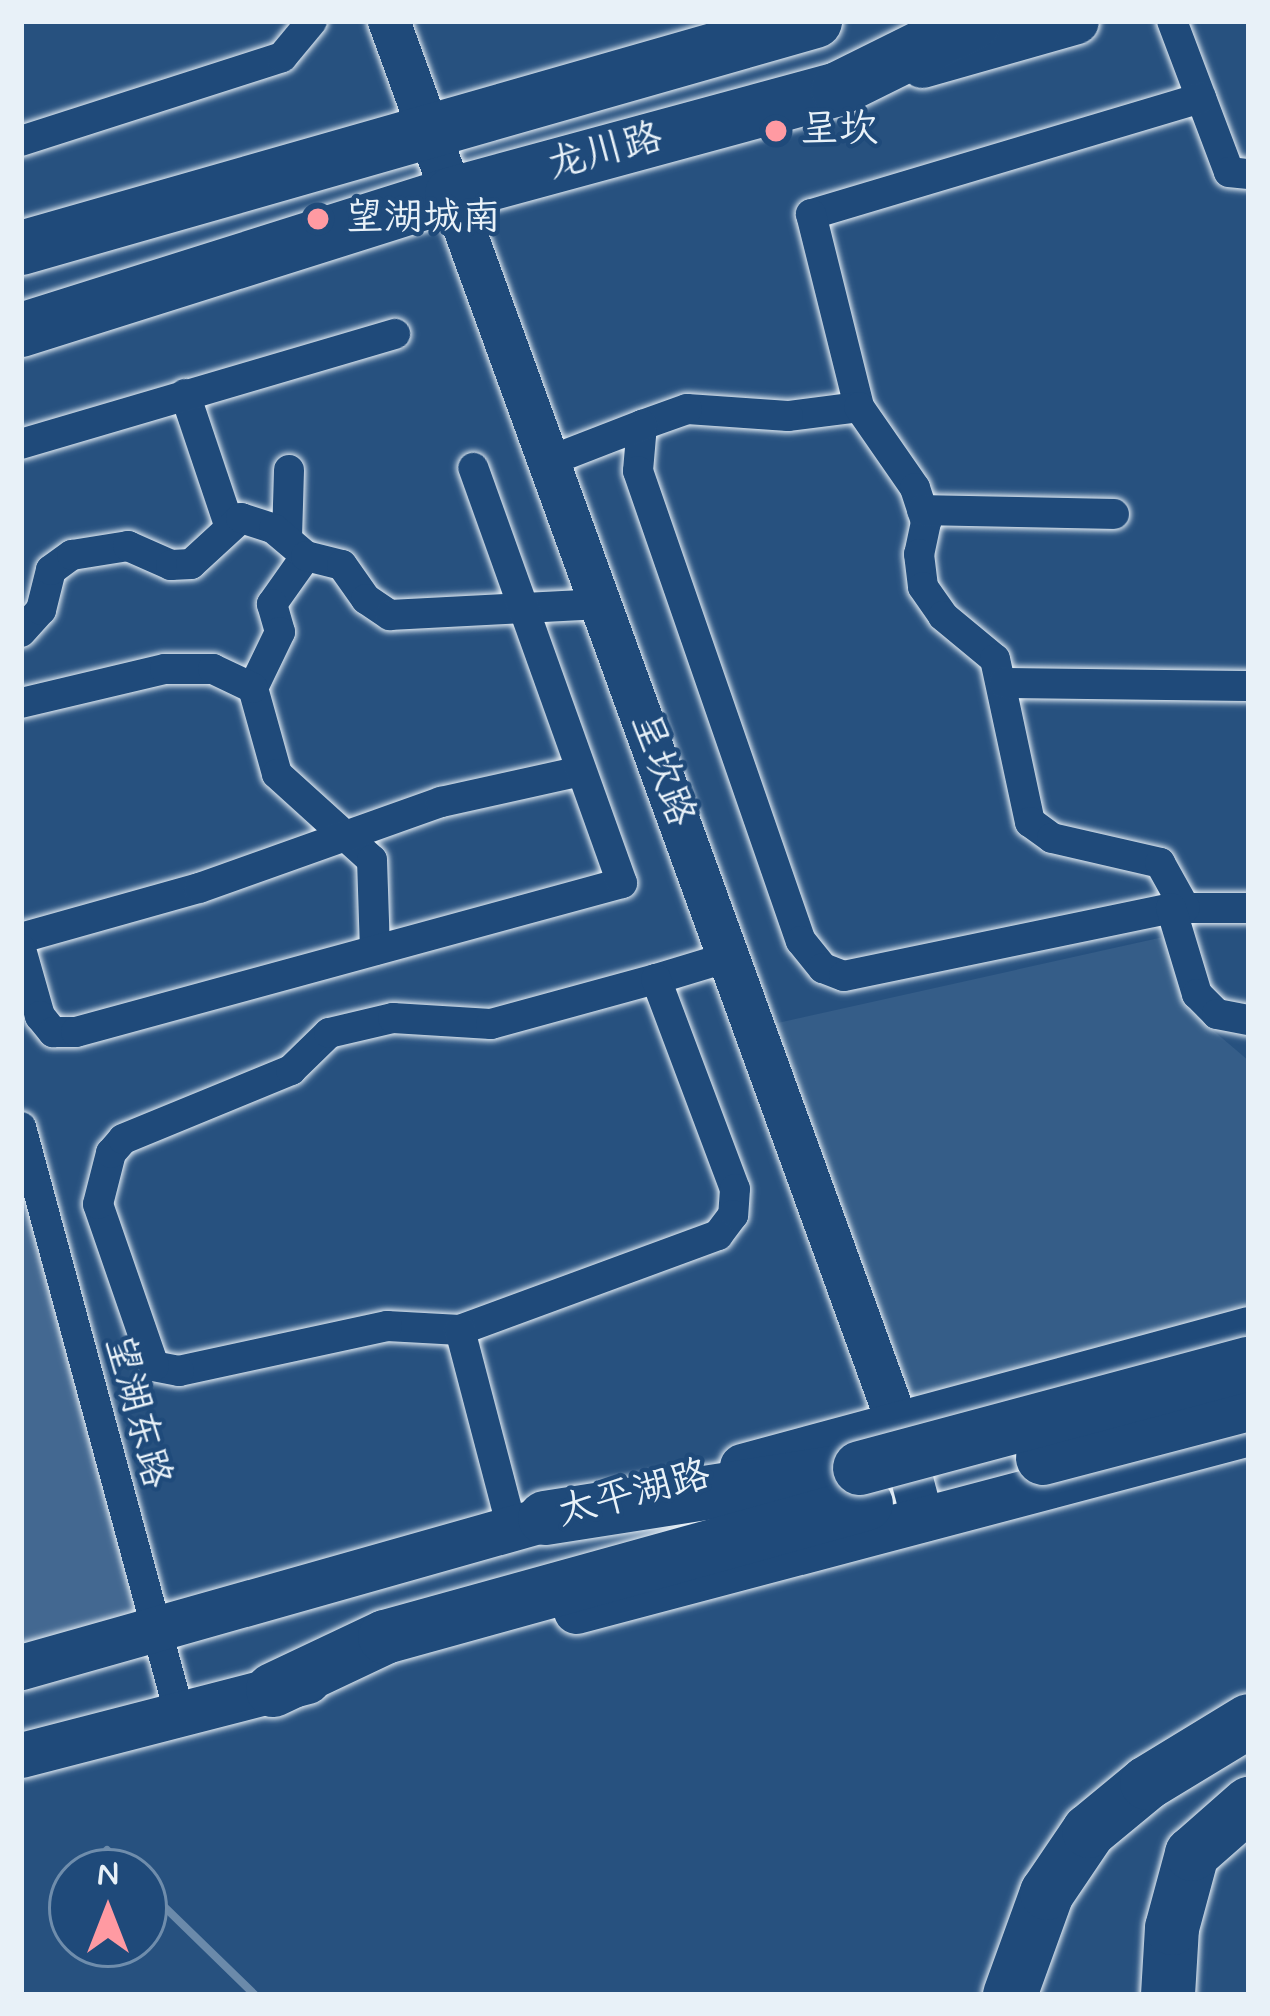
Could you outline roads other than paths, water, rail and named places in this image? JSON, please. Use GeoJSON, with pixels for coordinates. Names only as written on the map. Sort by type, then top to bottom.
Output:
{"type":"FeatureCollection","features":[{"type":"Feature","properties":{"kind":"highway","name":"龙川路"},"geometry":{"type":"LineString","coordinates":[[21,329],[452,194],[838,89],[975,21]]}},
{"type":"Feature","properties":{"kind":"highway","name":"龙川路"},"geometry":{"type":"LineString","coordinates":[[21,248],[789,24]]}},
{"type":"Feature","properties":{"kind":"highway"},"geometry":{"type":"LineString","coordinates":[[273,1690],[385,1637],[1249,1364]]}},
{"type":"Feature","properties":{"kind":"highway"},"geometry":{"type":"LineString","coordinates":[[528,1523],[802,1484],[863,1486],[1249,1404]]}},
{"type":"Feature","properties":{"kind":"highway"},"geometry":{"type":"LineString","coordinates":[[1010,1995],[1047,1893],[1088,1831],[1147,1783],[1249,1720]]}},
{"type":"Feature","properties":{"kind":"highway"},"geometry":{"type":"LineString","coordinates":[[1168,1995],[1172,1928],[1192,1854],[1249,1804]]}},
{"type":"Feature","properties":{"kind":"main road"},"geometry":{"type":"LineString","coordinates":[[838,89],[1076,21]]}},
{"type":"Feature","properties":{"kind":"main road","name":"太平湖路"},"geometry":{"type":"LineString","coordinates":[[21,1667],[528,1523],[1249,1329]]}},
{"type":"Feature","properties":{"kind":"main road"},"geometry":{"type":"LineString","coordinates":[[21,1756],[1249,1433]]}},
{"type":"Feature","properties":{"kind":"street"},"geometry":{"type":"LineString","coordinates":[[21,141],[282,57],[312,21]]}},
{"type":"Feature","properties":{"kind":"street","name":"呈坎路"},"geometry":{"type":"LineString","coordinates":[[389,21],[898,1424],[923,1521]]}},
{"type":"Feature","properties":{"kind":"street"},"geometry":{"type":"LineString","coordinates":[[1172,21],[1229,172],[1249,174]]}},
{"type":"Feature","properties":{"kind":"street"},"geometry":{"type":"LineString","coordinates":[[1201,98],[811,214],[859,407],[922,510],[923,587],[943,616],[995,659],[1004,683],[1030,822],[1052,838],[1160,863],[1178,908],[1197,994],[1217,1014],[1249,1020]]}},
{"type":"Feature","properties":{"kind":"street"},"geometry":{"type":"LineString","coordinates":[[21,444],[395,334]]}},
{"type":"Feature","properties":{"kind":"street"},"geometry":{"type":"LineString","coordinates":[[185,394],[228,523]]}},
{"type":"Feature","properties":{"kind":"street"},"geometry":{"type":"LineString","coordinates":[[549,461],[687,409],[788,416],[859,407]]}},
{"type":"Feature","properties":{"kind":"street"},"geometry":{"type":"LineString","coordinates":[[642,425],[638,471],[801,941],[823,968],[844,976],[1178,908],[1249,908]]}},
{"type":"Feature","properties":{"kind":"street"},"geometry":{"type":"LineString","coordinates":[[21,950],[40,1016],[53,1031],[76,1032],[622,883],[473,468]]}},
{"type":"Feature","properties":{"kind":"street"},"geometry":{"type":"LineString","coordinates":[[289,470],[296,547],[272,604],[280,632],[253,688],[277,774],[372,860],[375,950]]}},
{"type":"Feature","properties":{"kind":"street"},"geometry":{"type":"LineString","coordinates":[[922,510],[1114,514]]}},
{"type":"Feature","properties":{"kind":"street"},"geometry":{"type":"LineString","coordinates":[[21,632],[40,610],[52,570],[72,555],[128,546],[191,564],[228,523],[253,520],[296,547],[342,565],[366,599],[390,615],[601,604]]}},
{"type":"Feature","properties":{"kind":"street"},"geometry":{"type":"LineString","coordinates":[[21,703],[165,669],[213,669],[253,688]]}},
{"type":"Feature","properties":{"kind":"street"},"geometry":{"type":"LineString","coordinates":[[1004,683],[1249,686]]}},
{"type":"Feature","properties":{"kind":"street"},"geometry":{"type":"LineString","coordinates":[[21,938],[349,837],[441,802],[581,771]]}},
{"type":"Feature","properties":{"kind":"street"},"geometry":{"type":"LineString","coordinates":[[656,979],[735,1189],[733,1215],[718,1235],[460,1330],[387,1325],[179,1371],[154,1366],[98,1204],[111,1153],[123,1139],[291,1070],[329,1033],[393,1018],[490,1024],[729,957]]}},
{"type":"Feature","properties":{"kind":"street","name":"望湖东路"},"geometry":{"type":"LineString","coordinates":[[21,1126],[180,1716]]}},
{"type":"Feature","properties":{"kind":"street"},"geometry":{"type":"LineString","coordinates":[[460,1330],[528,1523]]}},
{"type":"Feature","properties":{"kind":"waterway"},"geometry":{"type":"LineString","coordinates":[[168,1910],[255,1995]]}},
{"type":"Feature","properties":{"kind":"place","name":"呈坎"},"geometry":{"type":"Point","coordinates":[776,131]}},
{"type":"Feature","properties":{"kind":"place","name":"望湖城南"},"geometry":{"type":"Point","coordinates":[318,219]}}]}
